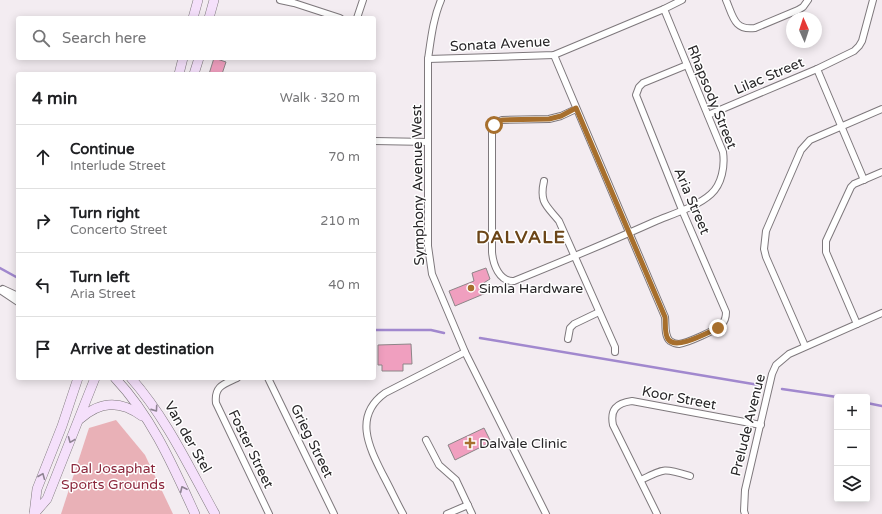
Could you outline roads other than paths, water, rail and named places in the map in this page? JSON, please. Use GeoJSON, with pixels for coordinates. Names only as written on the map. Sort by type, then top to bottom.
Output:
{"type":"FeatureCollection","features":[{"type":"Feature","properties":{"kind":"main road"},"geometry":{"type":"LineString","coordinates":[[194,16],[198,0]]}},
{"type":"Feature","properties":{"kind":"main road"},"geometry":{"type":"LineString","coordinates":[[210,16],[214,0]]}},
{"type":"Feature","properties":{"kind":"main road"},"geometry":{"type":"LineString","coordinates":[[180,72],[182,60]]}},
{"type":"Feature","properties":{"kind":"main road"},"geometry":{"type":"LineString","coordinates":[[195,72],[198,60]]}},
{"type":"Feature","properties":{"kind":"main road"},"geometry":{"type":"LineString","coordinates":[[77,380],[62,426],[37,489],[34,514],[47,499],[94,380]]}},
{"type":"Feature","properties":{"kind":"main road","name":"Van der Stel"},"geometry":{"type":"LineString","coordinates":[[117,380],[146,419],[166,452],[195,514]]}},
{"type":"Feature","properties":{"kind":"main road","name":"Van der Stel"},"geometry":{"type":"LineString","coordinates":[[133,380],[149,400],[179,445],[215,514]]}},
{"type":"Feature","properties":{"kind":"main road"},"geometry":{"type":"LineString","coordinates":[[78,421],[92,410],[108,404],[128,407],[146,419]]}},
{"type":"Feature","properties":{"kind":"street"},"geometry":{"type":"LineString","coordinates":[[280,0],[295,2],[334,16]]}},
{"type":"Feature","properties":{"kind":"street"},"geometry":{"type":"LineString","coordinates":[[358,16],[362,0]]}},
{"type":"Feature","properties":{"kind":"street","name":"Symphony Avenue West"},"geometry":{"type":"LineString","coordinates":[[441,0],[432,32],[428,59],[428,246],[430,265],[432,274],[466,352],[546,514]]}},
{"type":"Feature","properties":{"kind":"street","name":"Sonata Avenue"},"geometry":{"type":"LineString","coordinates":[[428,59],[554,55],[682,0]]}},
{"type":"Feature","properties":{"kind":"street"},"geometry":{"type":"LineString","coordinates":[[726,0],[734,21],[738,25],[749,29],[755,28],[798,10],[803,7],[808,0]]}},
{"type":"Feature","properties":{"kind":"street","name":"Lilac Street"},"geometry":{"type":"LineString","coordinates":[[708,115],[817,69],[854,51],[862,40],[873,0]]}},
{"type":"Feature","properties":{"kind":"street","name":"Rhapsody Street"},"geometry":{"type":"LineString","coordinates":[[576,108],[555,118],[549,119],[502,120],[494,125],[492,130],[492,257],[501,276],[508,282],[514,281],[682,210],[704,199],[712,193],[724,167],[722,152],[664,9]]}},
{"type":"Feature","properties":{"kind":"street"},"geometry":{"type":"LineString","coordinates":[[554,55],[629,233]]}},
{"type":"Feature","properties":{"kind":"street","name":"Aria Street"},"geometry":{"type":"LineString","coordinates":[[629,233],[665,317],[668,339],[675,344],[684,342],[718,328],[726,317],[726,312],[682,210],[636,95],[639,87],[643,83],[687,65]]}},
{"type":"Feature","properties":{"kind":"street"},"geometry":{"type":"LineString","coordinates":[[817,69],[864,180]]}},
{"type":"Feature","properties":{"kind":"street"},"geometry":{"type":"LineString","coordinates":[[805,346],[766,257],[764,239],[766,231],[801,150],[810,140],[882,109]]}},
{"type":"Feature","properties":{"kind":"street"},"geometry":{"type":"LineString","coordinates":[[376,141],[428,142]]}},
{"type":"Feature","properties":{"kind":"street"},"geometry":{"type":"LineString","coordinates":[[857,324],[825,247],[826,241],[848,191],[854,184],[882,172]]}},
{"type":"Feature","properties":{"kind":"street"},"geometry":{"type":"LineString","coordinates":[[544,181],[542,193],[546,207],[559,221],[615,346],[615,352]]}},
{"type":"Feature","properties":{"kind":"street"},"geometry":{"type":"LineString","coordinates":[[0,289],[16,295]]}},
{"type":"Feature","properties":{"kind":"street"},"geometry":{"type":"LineString","coordinates":[[0,289],[16,301]]}},
{"type":"Feature","properties":{"kind":"street"},"geometry":{"type":"LineString","coordinates":[[568,339],[570,328],[574,324],[599,312]]}},
{"type":"Feature","properties":{"kind":"street","name":"Prelude Avenue"},"geometry":{"type":"LineString","coordinates":[[742,513],[745,490],[772,374],[776,365],[789,354],[805,346],[882,313]]}},
{"type":"Feature","properties":{"kind":"street"},"geometry":{"type":"LineString","coordinates":[[403,514],[367,439],[366,429],[368,419],[377,399],[466,352]]}},
{"type":"Feature","properties":{"kind":"street","name":"Foster Street"},"geometry":{"type":"LineString","coordinates":[[233,380],[222,386],[216,393],[216,403],[270,514]]}},
{"type":"Feature","properties":{"kind":"street","name":"Grieg Street"},"geometry":{"type":"LineString","coordinates":[[269,380],[334,514]]}},
{"type":"Feature","properties":{"kind":"street","name":"Koor Street"},"geometry":{"type":"LineString","coordinates":[[657,514],[614,425],[612,417],[614,410],[619,404],[632,401],[760,425]]}},
{"type":"Feature","properties":{"kind":"street"},"geometry":{"type":"LineString","coordinates":[[426,440],[438,465],[456,480],[472,514]]}},
{"type":"Feature","properties":{"kind":"street"},"geometry":{"type":"LineString","coordinates":[[641,480],[665,470],[671,470],[690,476]]}},
{"type":"Feature","properties":{"kind":"street"},"geometry":{"type":"LineString","coordinates":[[447,514],[468,505]]}},
{"type":"Feature","properties":{"kind":"waterway"},"geometry":{"type":"LineString","coordinates":[[0,268],[16,277]]}},
{"type":"Feature","properties":{"kind":"waterway"},"geometry":{"type":"LineString","coordinates":[[376,330],[431,330],[444,333]]}},
{"type":"Feature","properties":{"kind":"waterway"},"geometry":{"type":"LineString","coordinates":[[480,338],[759,385]]}},
{"type":"Feature","properties":{"kind":"waterway"},"geometry":{"type":"LineString","coordinates":[[782,389],[834,397]]}},
{"type":"Feature","properties":{"kind":"waterway"},"geometry":{"type":"LineString","coordinates":[[870,404],[882,406]]}},
{"type":"Feature","properties":{"kind":"place","name":"Simla Hardware"},"geometry":{"type":"Point","coordinates":[471,288]}},
{"type":"Feature","properties":{"kind":"place","name":"Dalvale Clinic"},"geometry":{"type":"Point","coordinates":[470,443]}},
{"type":"Feature","properties":{"kind":"district","name":"DALVALE"},"geometry":{"type":"Point","coordinates":[521,237]}},
{"type":"Feature","properties":{"kind":"park label","name":"Dal Josaphat Sports Grounds"},"geometry":{"type":"Point","coordinates":[113,476]}}]}
